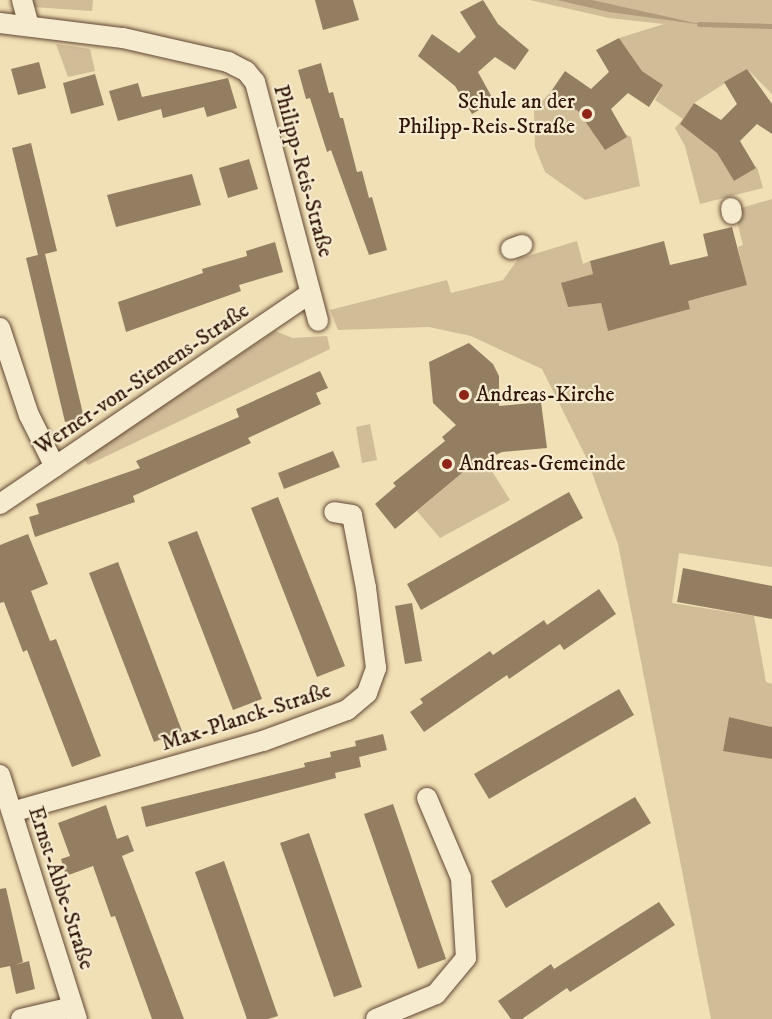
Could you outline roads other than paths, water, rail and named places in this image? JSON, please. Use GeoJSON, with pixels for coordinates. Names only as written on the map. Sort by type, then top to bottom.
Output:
{"type":"FeatureCollection","features":[{"type":"Feature","properties":{"kind":"street"},"geometry":{"type":"LineString","coordinates":[[22,0],[29,26]]}},
{"type":"Feature","properties":{"kind":"street","name":"Philipp-Reis-Straße"},"geometry":{"type":"LineString","coordinates":[[0,23],[123,38],[228,62],[246,71],[255,82],[318,321]]}},
{"type":"Feature","properties":{"kind":"street","name":"Werner-von-Siemens-Straße"},"geometry":{"type":"LineString","coordinates":[[0,504],[310,293]]}},
{"type":"Feature","properties":{"kind":"street"},"geometry":{"type":"LineString","coordinates":[[0,328],[29,415],[55,467]]}},
{"type":"Feature","properties":{"kind":"street","name":"Max-Planck-Straße"},"geometry":{"type":"LineString","coordinates":[[12,812],[263,741],[347,710],[367,693],[376,668],[366,588],[352,515],[334,512]]}},
{"type":"Feature","properties":{"kind":"street","name":"Ernst-Abbe-Straße"},"geometry":{"type":"LineString","coordinates":[[1,780],[75,1013],[21,1019]]}},
{"type":"Feature","properties":{"kind":"street"},"geometry":{"type":"LineString","coordinates":[[376,1019],[436,994],[466,958],[461,878],[427,798]]}},
{"type":"Feature","properties":{"kind":"waterway"},"geometry":{"type":"LineString","coordinates":[[699,24],[772,26]]}},
{"type":"Feature","properties":{"kind":"place","name":"Schule an der Philipp-Reis-Straße"},"geometry":{"type":"Point","coordinates":[587,114]}},
{"type":"Feature","properties":{"kind":"place","name":"Andreas-Kirche"},"geometry":{"type":"Point","coordinates":[464,395]}},
{"type":"Feature","properties":{"kind":"place","name":"Andreas-Gemeinde"},"geometry":{"type":"Point","coordinates":[447,464]}}]}
